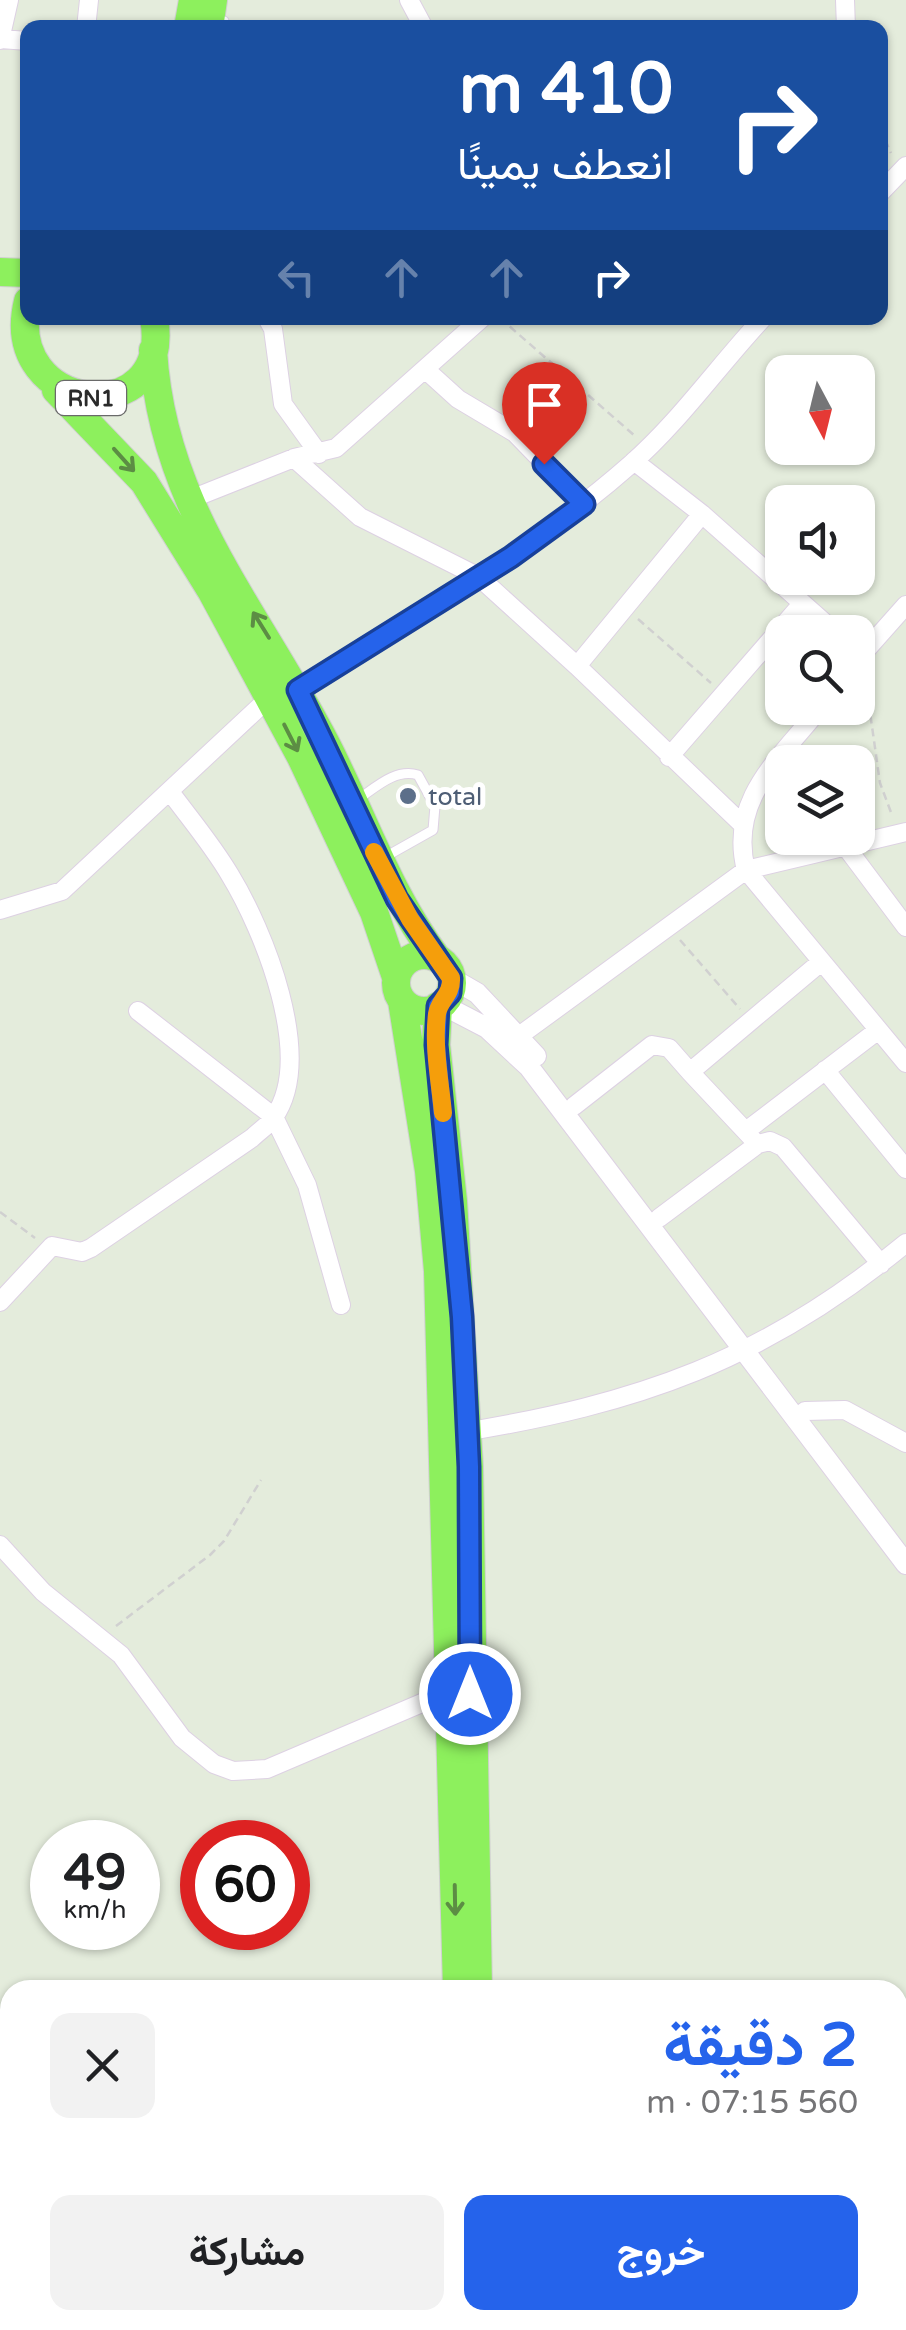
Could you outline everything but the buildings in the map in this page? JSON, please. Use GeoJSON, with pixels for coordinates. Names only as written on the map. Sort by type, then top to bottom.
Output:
{"type":"FeatureCollection","features":[{"type":"Feature","properties":{"kind":"main road","name":"RN1"},"geometry":{"type":"LineString","coordinates":[[23,325],[20,337],[28,362],[130,466],[157,501],[270,697],[374,912],[399,989],[434,1221],[456,1434],[450,1690],[456,1980]]}},
{"type":"Feature","properties":{"kind":"main road","name":"RN1"},"geometry":{"type":"LineString","coordinates":[[56,390],[81,398],[120,390],[140,374],[155,327]]}},
{"type":"Feature","properties":{"kind":"main road","name":"RN1"},"geometry":{"type":"LineString","coordinates":[[155,327],[162,427],[186,501],[298,690],[378,860],[444,968],[450,993],[439,1006],[436,1045],[453,1200],[456,1434],[478,1980]]}},
{"type":"Feature","properties":{"kind":"main road"},"geometry":{"type":"LineString","coordinates":[[0,343],[28,362]]}},
{"type":"Feature","properties":{"kind":"main road"},"geometry":{"type":"LineString","coordinates":[[439,1006],[415,1009],[399,989],[412,958],[444,968]]}},
{"type":"Feature","properties":{"kind":"street"},"geometry":{"type":"LineString","coordinates":[[0,40],[9,0]]}},
{"type":"Feature","properties":{"kind":"street"},"geometry":{"type":"LineString","coordinates":[[270,325],[283,404],[319,454]]}},
{"type":"Feature","properties":{"kind":"street"},"geometry":{"type":"LineString","coordinates":[[186,501],[353,438],[474,325]]}},
{"type":"Feature","properties":{"kind":"street"},"geometry":{"type":"LineString","coordinates":[[298,690],[480,577],[584,504],[641,454],[757,325]]}},
{"type":"Feature","properties":{"kind":"street"},"geometry":{"type":"LineString","coordinates":[[426,370],[458,399],[515,433],[584,504]]}},
{"type":"Feature","properties":{"kind":"street"},"geometry":{"type":"LineString","coordinates":[[641,454],[814,615]]}},
{"type":"Feature","properties":{"kind":"street"},"geometry":{"type":"LineString","coordinates":[[294,458],[360,517],[480,577],[741,823]]}},
{"type":"Feature","properties":{"kind":"street"},"geometry":{"type":"LineString","coordinates":[[578,666],[702,514]]}},
{"type":"Feature","properties":{"kind":"street"},"geometry":{"type":"LineString","coordinates":[[669,757],[801,605]]}},
{"type":"Feature","properties":{"kind":"street"},"geometry":{"type":"LineString","coordinates":[[875,638],[906,606]]}},
{"type":"Feature","properties":{"kind":"street"},"geometry":{"type":"LineString","coordinates":[[0,910],[62,891],[270,697]]}},
{"type":"Feature","properties":{"kind":"street"},"geometry":{"type":"LineString","coordinates":[[807,725],[748,801],[741,823],[746,870],[906,1063]]}},
{"type":"Feature","properties":{"kind":"street"},"geometry":{"type":"LineString","coordinates":[[0,1302],[46,1251],[60,1244],[82,1252],[91,1248],[237,1148],[274,1118],[283,1098],[289,1052],[270,963],[230,875],[171,793]]}},
{"type":"Feature","properties":{"kind":"street"},"geometry":{"type":"LineString","coordinates":[[875,835],[900,825]]}},
{"type":"Feature","properties":{"kind":"street"},"geometry":{"type":"LineString","coordinates":[[519,1036],[746,870],[811,855]]}},
{"type":"Feature","properties":{"kind":"street"},"geometry":{"type":"LineString","coordinates":[[852,855],[906,927]]}},
{"type":"Feature","properties":{"kind":"street"},"geometry":{"type":"LineString","coordinates":[[690,1072],[822,962]]}},
{"type":"Feature","properties":{"kind":"street"},"geometry":{"type":"LineString","coordinates":[[444,968],[478,993],[519,1036],[574,1106],[659,1218],[906,1564]]}},
{"type":"Feature","properties":{"kind":"street"},"geometry":{"type":"LineString","coordinates":[[439,1006],[487,1028],[529,1067],[751,1349],[805,1411],[906,1544]]}},
{"type":"Feature","properties":{"kind":"street"},"geometry":{"type":"LineString","coordinates":[[138,1011],[274,1118],[306,1186],[341,1305]]}},
{"type":"Feature","properties":{"kind":"street"},"geometry":{"type":"LineString","coordinates":[[659,1218],[826,1070],[877,1031]]}},
{"type":"Feature","properties":{"kind":"street"},"geometry":{"type":"LineString","coordinates":[[574,1106],[652,1045],[669,1048],[752,1138],[783,1147],[881,1264]]}},
{"type":"Feature","properties":{"kind":"street"},"geometry":{"type":"LineString","coordinates":[[826,1070],[906,1169]]}},
{"type":"Feature","properties":{"kind":"street"},"geometry":{"type":"LineString","coordinates":[[456,1434],[639,1393],[751,1349],[881,1264],[906,1243]]}},
{"type":"Feature","properties":{"kind":"street"},"geometry":{"type":"LineString","coordinates":[[805,1411],[844,1410],[906,1443]]}},
{"type":"Feature","properties":{"kind":"street"},"geometry":{"type":"LineString","coordinates":[[0,1544],[43,1592],[100,1637],[142,1680],[182,1738],[214,1764],[234,1771],[267,1769],[450,1690]]}},
{"type":"Feature","properties":{"kind":"lane"},"geometry":{"type":"LineString","coordinates":[[354,802],[399,774],[410,772],[418,774],[434,806],[433,830],[378,860]]}},
{"type":"Feature","properties":{"kind":"path"},"geometry":{"type":"LineString","coordinates":[[888,142],[903,169]]}},
{"type":"Feature","properties":{"kind":"path"},"geometry":{"type":"LineString","coordinates":[[507,325],[641,454]]}},
{"type":"Feature","properties":{"kind":"path"},"geometry":{"type":"LineString","coordinates":[[626,608],[724,694]]}},
{"type":"Feature","properties":{"kind":"path"},"geometry":{"type":"LineString","coordinates":[[870,725],[880,784],[900,825]]}},
{"type":"Feature","properties":{"kind":"path"},"geometry":{"type":"LineString","coordinates":[[668,927],[751,1021]]}},
{"type":"Feature","properties":{"kind":"path"},"geometry":{"type":"LineString","coordinates":[[0,1212],[31,1233],[46,1251]]}},
{"type":"Feature","properties":{"kind":"path"},"geometry":{"type":"LineString","coordinates":[[100,1637],[210,1555],[224,1541],[261,1480]]}},
{"type":"Feature","properties":{"kind":"slow traffic"},"geometry":{"type":"LineString","coordinates":[[374,852],[397,899],[451,978],[450,993],[438,1006],[436,1026],[443,1113]]}},
{"type":"Feature","properties":{"kind":"place","name":"total"},"geometry":{"type":"Point","coordinates":[408,796]}},
{"type":"Feature","properties":{"kind":"route"},"geometry":{"type":"LineString","coordinates":[[470,1694],[469,1467],[462,1317],[436,1045],[438,1006],[450,993],[451,978],[397,899],[298,690],[511,557],[584,504],[544,464]]}}]}
